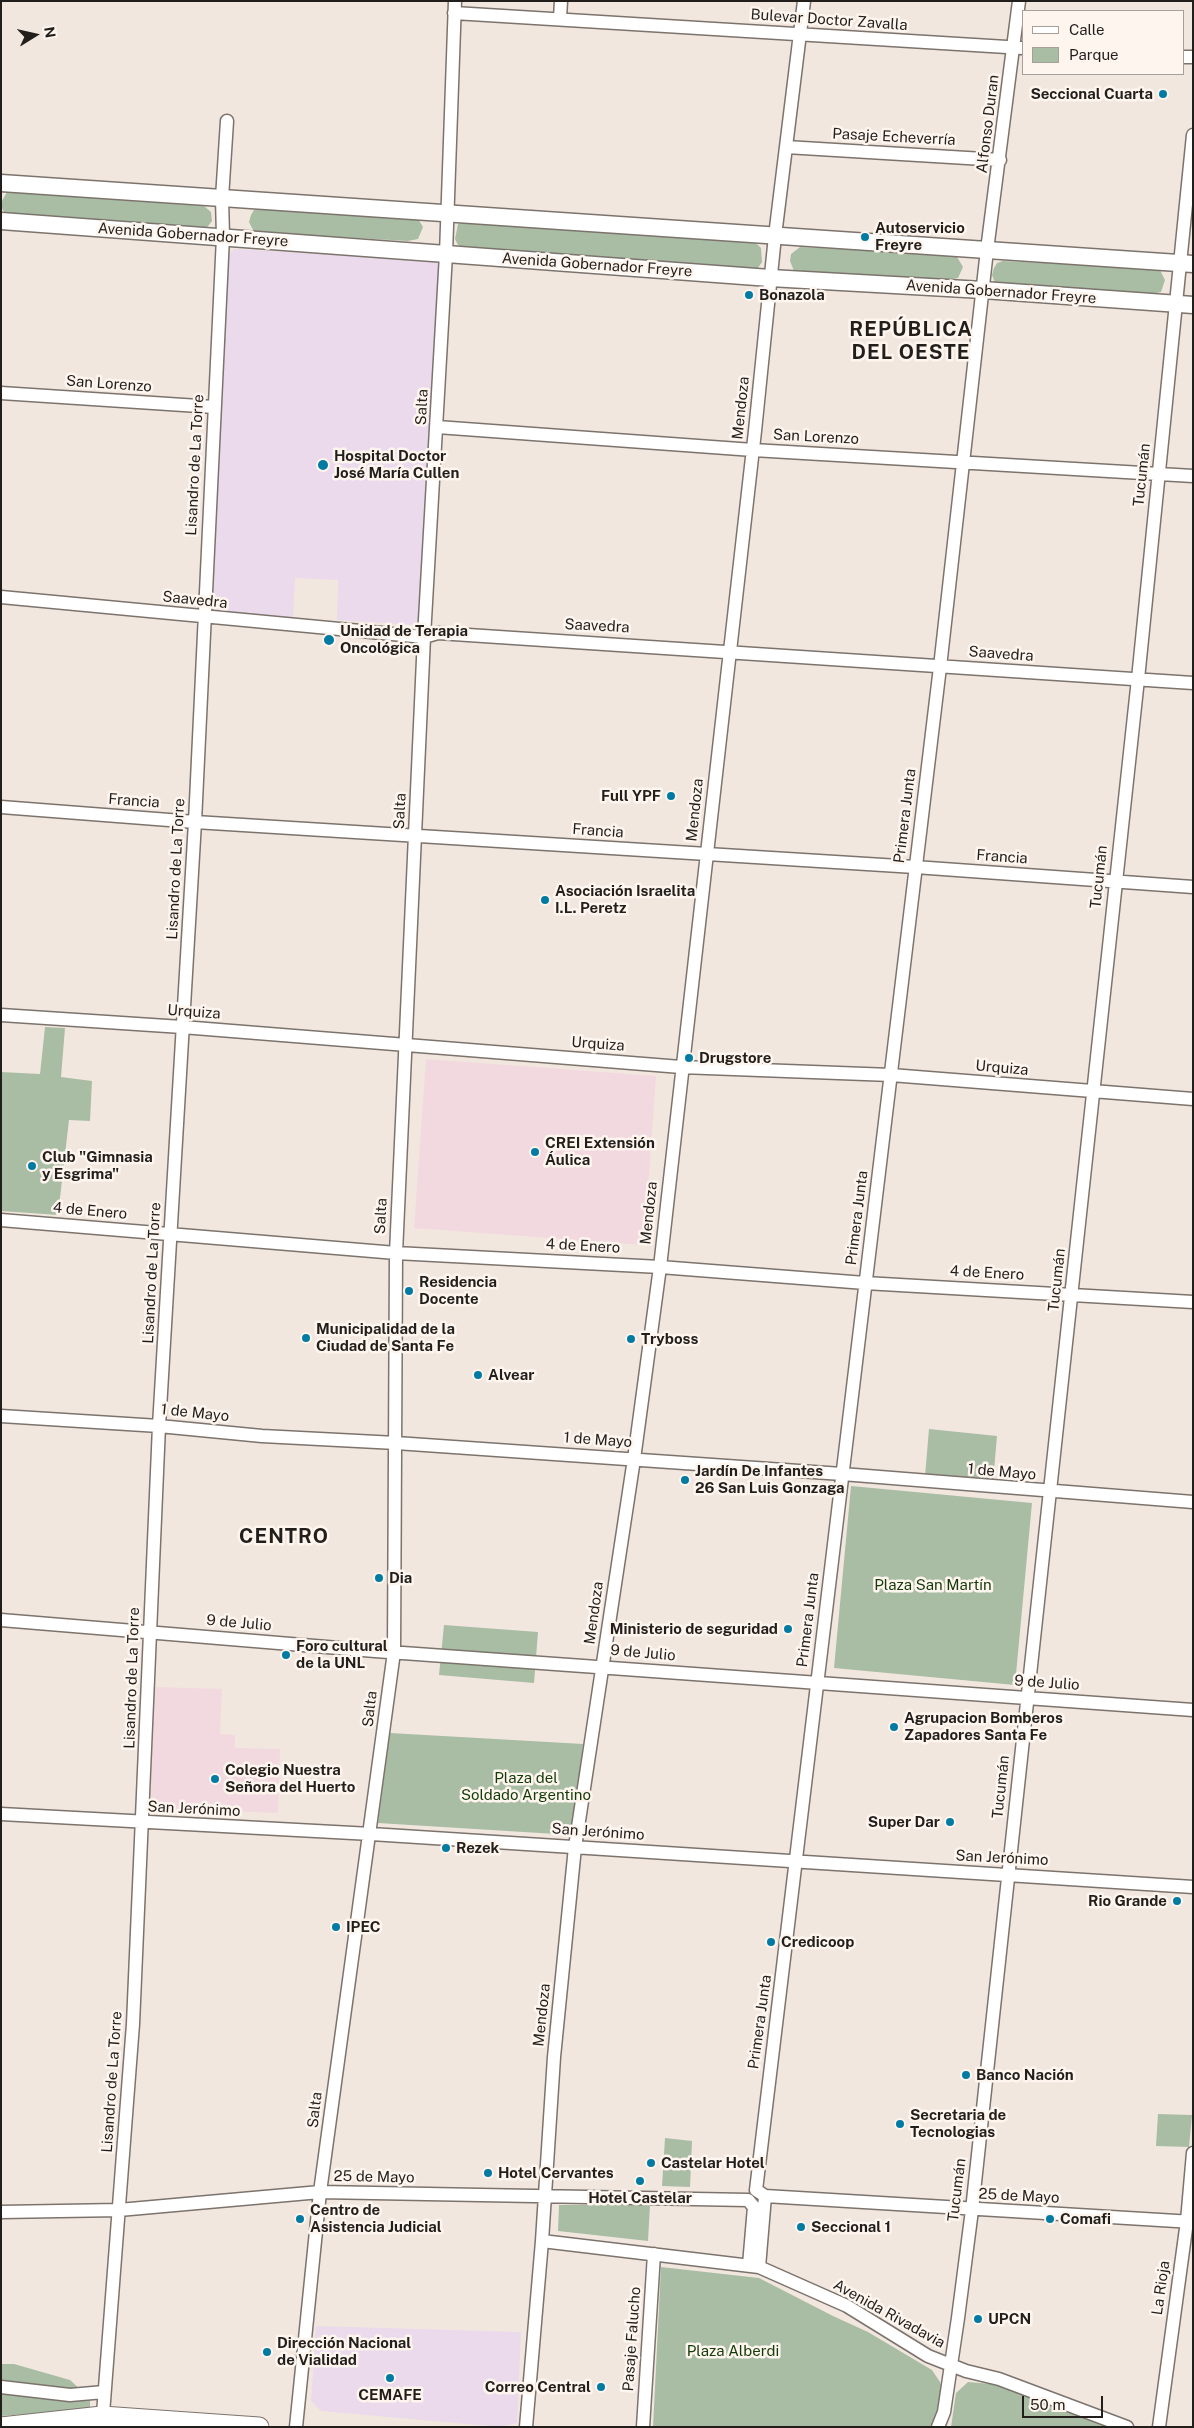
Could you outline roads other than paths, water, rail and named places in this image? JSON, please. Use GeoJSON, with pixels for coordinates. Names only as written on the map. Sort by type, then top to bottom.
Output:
{"type":"FeatureCollection","features":[{"type":"Feature","properties":{"kind":"highway"},"geometry":{"type":"LineString","coordinates":[[1,2426],[102,2421],[259,2427]]}},
{"type":"Feature","properties":{"kind":"main road"},"geometry":{"type":"LineString","coordinates":[[1,183],[1186,263]]}},
{"type":"Feature","properties":{"kind":"main road","name":"Avenida Gobernador Freyre"},"geometry":{"type":"LineString","coordinates":[[1,221],[770,278],[984,290],[1193,305]]}},
{"type":"Feature","properties":{"kind":"street"},"geometry":{"type":"LineString","coordinates":[[560,18],[561,1]]}},
{"type":"Feature","properties":{"kind":"street","name":"Mendoza"},"geometry":{"type":"LineString","coordinates":[[526,2427],[542,2241],[554,2057],[575,1847],[634,1459],[660,1267],[681,1067],[753,450],[770,278],[804,1]]}},
{"type":"Feature","properties":{"kind":"street","name":"Alfonso Duran"},"geometry":{"type":"LineString","coordinates":[[987,250],[1018,48],[1019,1]]}},
{"type":"Feature","properties":{"kind":"street","name":"Bulevar Doctor Zavalla"},"geometry":{"type":"LineString","coordinates":[[455,7],[560,18],[1018,48]]}},
{"type":"Feature","properties":{"kind":"street","name":"Salta"},"geometry":{"type":"LineString","coordinates":[[296,2427],[320,2192],[371,1834],[394,1652],[396,1253],[424,637],[438,427],[455,7]]}},
{"type":"Feature","properties":{"kind":"street","name":"Lisandro de La Torre"},"geometry":{"type":"LineString","coordinates":[[102,2421],[133,2024],[159,1426],[195,822],[223,237],[222,198],[226,121]]}},
{"type":"Feature","properties":{"kind":"street","name":"Tucumán"},"geometry":{"type":"LineString","coordinates":[[938,2427],[944,2412],[972,2210],[1026,1698],[1072,1294],[1138,679],[1176,303],[1186,263],[1193,135]]}},
{"type":"Feature","properties":{"kind":"street","name":"Pasaje Echeverría"},"geometry":{"type":"LineString","coordinates":[[786,147],[1000,160]]}},
{"type":"Feature","properties":{"kind":"street","name":"Primera Junta"},"geometry":{"type":"LineString","coordinates":[[754,2266],[768,2084],[798,1863],[817,1683],[940,667],[987,250]]}},
{"type":"Feature","properties":{"kind":"street","name":"San Lorenzo"},"geometry":{"type":"LineString","coordinates":[[1,393],[214,407]]}},
{"type":"Feature","properties":{"kind":"street","name":"San Lorenzo"},"geometry":{"type":"LineString","coordinates":[[438,427],[753,450],[1193,476]]}},
{"type":"Feature","properties":{"kind":"street","name":"Saavedra"},"geometry":{"type":"LineString","coordinates":[[1,597],[424,637],[438,633],[730,650],[940,667],[1193,683]]}},
{"type":"Feature","properties":{"kind":"street","name":"Francia"},"geometry":{"type":"LineString","coordinates":[[1,807],[195,822],[916,867],[1193,887]]}},
{"type":"Feature","properties":{"kind":"street","name":"Urquiza"},"geometry":{"type":"LineString","coordinates":[[1,1015],[182,1027],[681,1067],[891,1075],[1193,1099]]}},
{"type":"Feature","properties":{"kind":"street","name":"4 de Enero"},"geometry":{"type":"LineString","coordinates":[[1,1220],[396,1253],[660,1267],[865,1283],[1193,1302]]}},
{"type":"Feature","properties":{"kind":"street","name":"1 de Mayo"},"geometry":{"type":"LineString","coordinates":[[1,1416],[159,1426],[262,1436],[396,1443],[842,1474],[1193,1502]]}},
{"type":"Feature","properties":{"kind":"street","name":"9 de Julio"},"geometry":{"type":"LineString","coordinates":[[1,1620],[394,1652],[1193,1710]]}},
{"type":"Feature","properties":{"kind":"street","name":"San Jerónimo"},"geometry":{"type":"LineString","coordinates":[[1,1814],[371,1834],[1193,1887]]}},
{"type":"Feature","properties":{"kind":"street","name":"La Rioja"},"geometry":{"type":"LineString","coordinates":[[1159,2427],[1190,2222],[1193,2153]]}},
{"type":"Feature","properties":{"kind":"street","name":"25 de Mayo"},"geometry":{"type":"LineString","coordinates":[[1,2212],[119,2210],[320,2192],[748,2200],[754,2207],[754,2266]]}},
{"type":"Feature","properties":{"kind":"street","name":"25 de Mayo"},"geometry":{"type":"LineString","coordinates":[[761,2193],[972,2210],[1190,2222]]}},
{"type":"Feature","properties":{"kind":"street","name":"Avenida Rivadavia"},"geometry":{"type":"LineString","coordinates":[[542,2241],[754,2266],[847,2306],[928,2356],[950,2365],[999,2379],[1127,2427]]}},
{"type":"Feature","properties":{"kind":"street","name":"Pasaje Falucho"},"geometry":{"type":"LineString","coordinates":[[644,2427],[654,2254]]}},
{"type":"Feature","properties":{"kind":"street"},"geometry":{"type":"LineString","coordinates":[[1,2387],[70,2395],[104,2392]]}},
{"type":"Feature","properties":{"kind":"place","name":"Seccional Cuarta"},"geometry":{"type":"Point","coordinates":[1163,94]}},
{"type":"Feature","properties":{"kind":"place","name":"Autoservicio Freyre"},"geometry":{"type":"Point","coordinates":[865,237]}},
{"type":"Feature","properties":{"kind":"place","name":"Bonazola"},"geometry":{"type":"Point","coordinates":[749,295]}},
{"type":"Feature","properties":{"kind":"place","name":"Hospital Doctor José María Cullen"},"geometry":{"type":"Point","coordinates":[323,465]}},
{"type":"Feature","properties":{"kind":"place","name":"Unidad de Terapia Oncológica"},"geometry":{"type":"Point","coordinates":[329,640]}},
{"type":"Feature","properties":{"kind":"place","name":"Full YPF"},"geometry":{"type":"Point","coordinates":[671,796]}},
{"type":"Feature","properties":{"kind":"place","name":"Asociación Israelita I.L. Peretz"},"geometry":{"type":"Point","coordinates":[545,900]}},
{"type":"Feature","properties":{"kind":"place","name":"Drugstore"},"geometry":{"type":"Point","coordinates":[689,1058]}},
{"type":"Feature","properties":{"kind":"place","name":"CREI Extensión Áulica"},"geometry":{"type":"Point","coordinates":[535,1152]}},
{"type":"Feature","properties":{"kind":"place","name":"Club \"Gimnasia y Esgrima\""},"geometry":{"type":"Point","coordinates":[32,1166]}},
{"type":"Feature","properties":{"kind":"place","name":"Residencia Docente"},"geometry":{"type":"Point","coordinates":[409,1291]}},
{"type":"Feature","properties":{"kind":"place","name":"Municipalidad de la Ciudad de Santa Fe"},"geometry":{"type":"Point","coordinates":[306,1338]}},
{"type":"Feature","properties":{"kind":"place","name":"Tryboss"},"geometry":{"type":"Point","coordinates":[631,1339]}},
{"type":"Feature","properties":{"kind":"place","name":"Alvear"},"geometry":{"type":"Point","coordinates":[478,1375]}},
{"type":"Feature","properties":{"kind":"place","name":"Jardín De Infantes 26 San Luis Gonzaga"},"geometry":{"type":"Point","coordinates":[685,1480]}},
{"type":"Feature","properties":{"kind":"place","name":"Dia"},"geometry":{"type":"Point","coordinates":[379,1578]}},
{"type":"Feature","properties":{"kind":"place","name":"Ministerio de seguridad"},"geometry":{"type":"Point","coordinates":[788,1629]}},
{"type":"Feature","properties":{"kind":"place","name":"Foro cultural de la UNL"},"geometry":{"type":"Point","coordinates":[286,1655]}},
{"type":"Feature","properties":{"kind":"place","name":"Agrupacion Bomberos Zapadores Santa Fe"},"geometry":{"type":"Point","coordinates":[894,1727]}},
{"type":"Feature","properties":{"kind":"place","name":"Colegio Nuestra Señora del Huerto"},"geometry":{"type":"Point","coordinates":[215,1779]}},
{"type":"Feature","properties":{"kind":"place","name":"Super Dar"},"geometry":{"type":"Point","coordinates":[950,1822]}},
{"type":"Feature","properties":{"kind":"place","name":"Rezek"},"geometry":{"type":"Point","coordinates":[446,1848]}},
{"type":"Feature","properties":{"kind":"place","name":"Rio Grande"},"geometry":{"type":"Point","coordinates":[1177,1901]}},
{"type":"Feature","properties":{"kind":"place","name":"IPEC"},"geometry":{"type":"Point","coordinates":[336,1927]}},
{"type":"Feature","properties":{"kind":"place","name":"Credicoop"},"geometry":{"type":"Point","coordinates":[771,1942]}},
{"type":"Feature","properties":{"kind":"place","name":"Banco Nación"},"geometry":{"type":"Point","coordinates":[966,2075]}},
{"type":"Feature","properties":{"kind":"place","name":"Secretaria de Tecnologias"},"geometry":{"type":"Point","coordinates":[900,2124]}},
{"type":"Feature","properties":{"kind":"place","name":"Castelar Hotel"},"geometry":{"type":"Point","coordinates":[651,2163]}},
{"type":"Feature","properties":{"kind":"place","name":"Hotel Cervantes"},"geometry":{"type":"Point","coordinates":[488,2173]}},
{"type":"Feature","properties":{"kind":"place","name":"Hotel Castelar"},"geometry":{"type":"Point","coordinates":[640,2181]}},
{"type":"Feature","properties":{"kind":"place","name":"Centro de Asistencia Judicial"},"geometry":{"type":"Point","coordinates":[300,2219]}},
{"type":"Feature","properties":{"kind":"place","name":"Comafi"},"geometry":{"type":"Point","coordinates":[1050,2219]}},
{"type":"Feature","properties":{"kind":"place","name":"Seccional 1"},"geometry":{"type":"Point","coordinates":[801,2227]}},
{"type":"Feature","properties":{"kind":"place","name":"UPCN"},"geometry":{"type":"Point","coordinates":[978,2319]}},
{"type":"Feature","properties":{"kind":"place","name":"Dirección Nacional de Vialidad"},"geometry":{"type":"Point","coordinates":[267,2352]}},
{"type":"Feature","properties":{"kind":"place","name":"CEMAFE"},"geometry":{"type":"Point","coordinates":[390,2378]}},
{"type":"Feature","properties":{"kind":"place","name":"Correo Central"},"geometry":{"type":"Point","coordinates":[601,2387]}},
{"type":"Feature","properties":{"kind":"district","name":"REPÚBLICA DEL OESTE"},"geometry":{"type":"Point","coordinates":[911,342]}},
{"type":"Feature","properties":{"kind":"district","name":"CENTRO"},"geometry":{"type":"Point","coordinates":[284,1537]}},
{"type":"Feature","properties":{"kind":"park label","name":"Plaza San Martín"},"geometry":{"type":"Point","coordinates":[933,1585]}},
{"type":"Feature","properties":{"kind":"park label","name":"Plaza del Soldado Argentino"},"geometry":{"type":"Point","coordinates":[526,1786]}},
{"type":"Feature","properties":{"kind":"park label","name":"Plaza Alberdi"},"geometry":{"type":"Point","coordinates":[733,2351]}}]}
